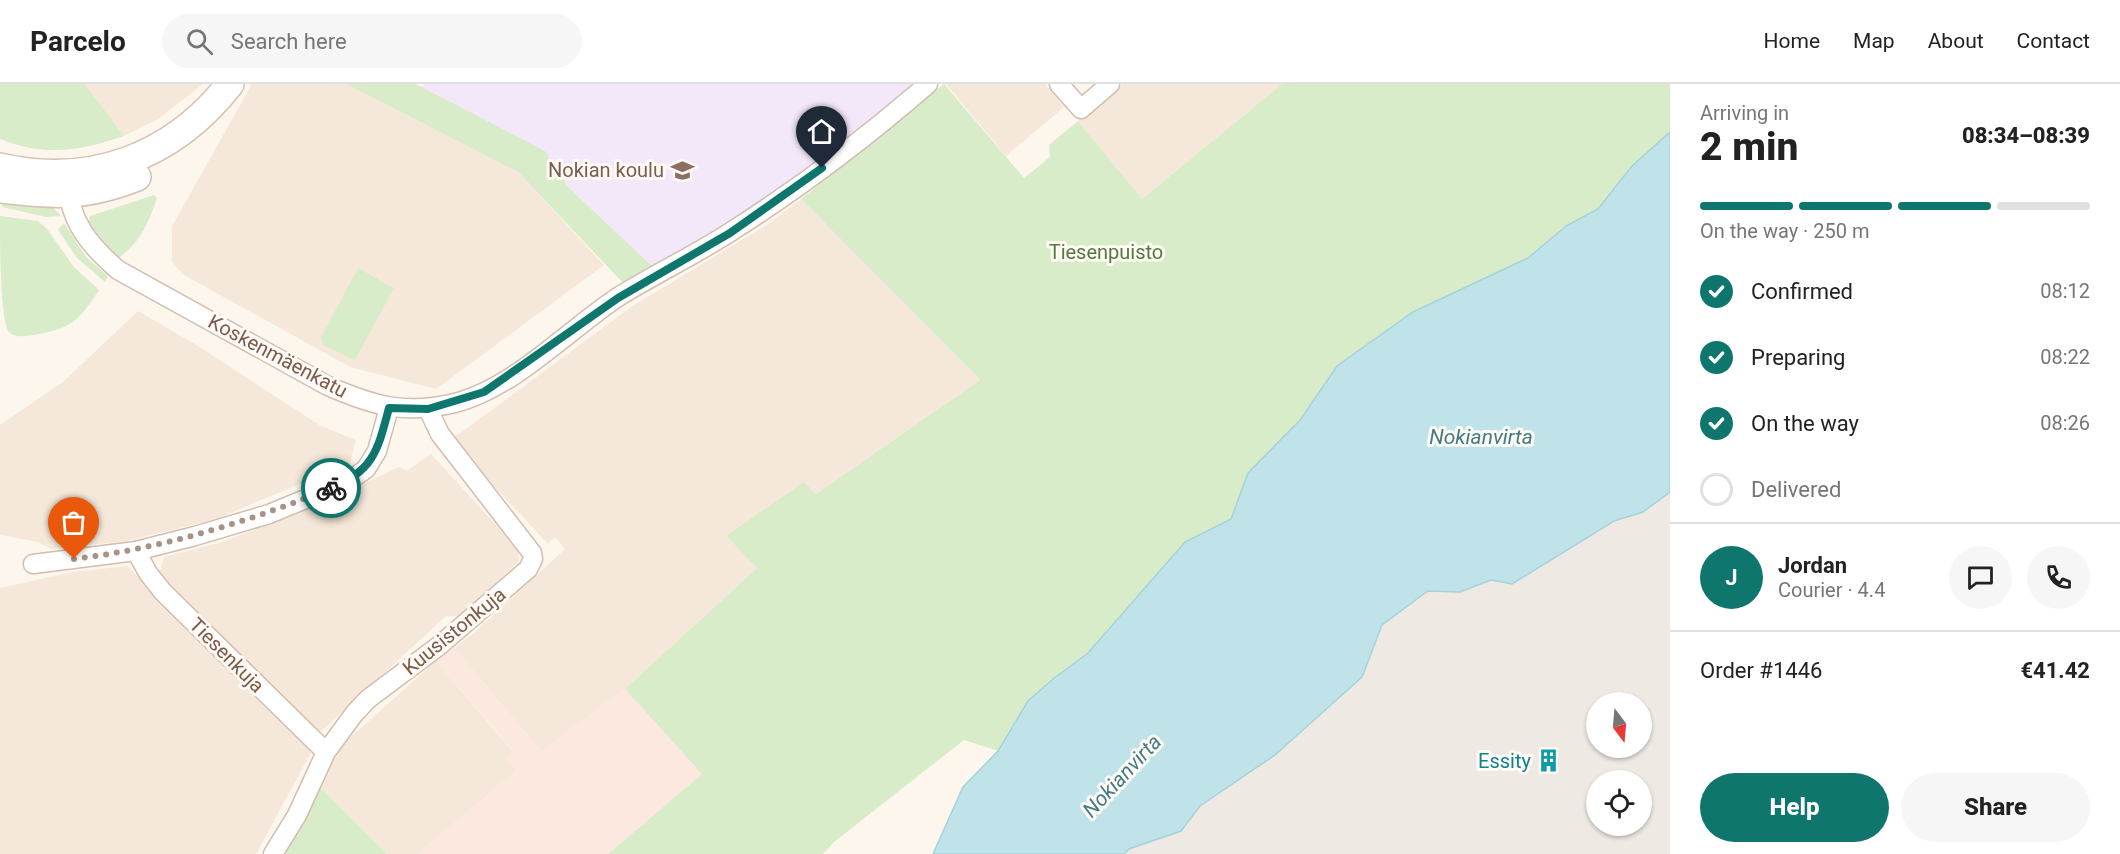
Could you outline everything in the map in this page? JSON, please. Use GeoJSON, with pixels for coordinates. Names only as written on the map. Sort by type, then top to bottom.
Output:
{"type":"FeatureCollection","features":[{"type":"Feature","properties":{"kind":"main road"},"geometry":{"type":"LineString","coordinates":[[0,189],[68,185],[136,158],[205,115],[230,84]]}},
{"type":"Feature","properties":{"kind":"main road"},"geometry":{"type":"LineString","coordinates":[[0,167],[32,173],[68,185]]}},
{"type":"Feature","properties":{"kind":"street","name":"Koskenmäenkatu"},"geometry":{"type":"LineString","coordinates":[[68,185],[73,216],[85,238],[118,270],[328,386],[364,402],[389,408],[428,409],[484,392],[507,378],[618,298],[730,233],[783,198],[928,84]]}},
{"type":"Feature","properties":{"kind":"street"},"geometry":{"type":"LineString","coordinates":[[1059,84],[1081,109],[1110,84]]}},
{"type":"Feature","properties":{"kind":"street"},"geometry":{"type":"LineString","coordinates":[[33,564],[136,551],[269,514],[349,481],[366,469],[377,451],[389,408]]}},
{"type":"Feature","properties":{"kind":"street","name":"Kuusistonkuja"},"geometry":{"type":"LineString","coordinates":[[273,854],[297,815],[326,752],[368,699],[440,645],[528,569],[533,559],[532,553],[440,434],[428,409]]}},
{"type":"Feature","properties":{"kind":"street","name":"Tiesenkuja"},"geometry":{"type":"LineString","coordinates":[[136,551],[148,573],[163,592],[326,752]]}},
{"type":"Feature","properties":{"kind":"shaded area"},"geometry":{"type":"Polygon","coordinates":[[[85,84],[203,84],[158,119],[124,136],[85,84]]]}},
{"type":"Feature","properties":{"kind":"shaded area"},"geometry":{"type":"Polygon","coordinates":[[[252,84],[346,84],[518,172],[604,265],[436,389],[350,367],[184,275],[172,262],[172,226],[252,84]]]}},
{"type":"Feature","properties":{"kind":"shaded area","name":"Nokian koulu"},"geometry":{"type":"Polygon","coordinates":[[[424,84],[912,84],[860,129],[778,192],[652,266],[569,188],[545,151],[421,87],[424,84]]]}},
{"type":"Feature","properties":{"kind":"shaded area"},"geometry":{"type":"Polygon","coordinates":[[[946,84],[1045,84],[1064,107],[1006,156],[946,84]]]}},
{"type":"Feature","properties":{"kind":"shaded area"},"geometry":{"type":"Polygon","coordinates":[[[1123,84],[1282,84],[1142,199],[1078,121],[1123,84]]]}},
{"type":"Feature","properties":{"kind":"shaded area"},"geometry":{"type":"Polygon","coordinates":[[[801,199],[980,380],[816,494],[726,536],[757,568],[625,689],[541,751],[454,648],[475,632],[565,549],[555,537],[548,544],[451,440],[631,307],[768,224],[801,199]]]}},
{"type":"Feature","properties":{"kind":"shaded area"},"geometry":{"type":"Polygon","coordinates":[[[138,311],[193,343],[321,426],[356,440],[350,463],[216,519],[127,541],[52,549],[38,542],[0,535],[0,425],[63,382],[138,311]]]}},
{"type":"Feature","properties":{"kind":"shaded area"},"geometry":{"type":"Polygon","coordinates":[[[431,454],[518,549],[519,561],[460,616],[446,616],[317,735],[159,577],[164,557],[223,542],[336,497],[399,467],[407,471],[431,454]]]}},
{"type":"Feature","properties":{"kind":"shaded area"},"geometry":{"type":"Polygon","coordinates":[[[1670,492],[1670,854],[1124,854],[1129,849],[1181,831],[1200,806],[1275,755],[1362,677],[1382,625],[1429,591],[1460,592],[1491,580],[1512,584],[1614,521],[1643,512],[1670,492]]]}},
{"type":"Feature","properties":{"kind":"shaded area"},"geometry":{"type":"Polygon","coordinates":[[[127,566],[312,751],[256,854],[0,854],[0,588],[72,572],[127,566]]]}},
{"type":"Feature","properties":{"kind":"shaded area"},"geometry":{"type":"Polygon","coordinates":[[[454,648],[541,751],[625,689],[703,774],[608,854],[418,854],[516,771],[505,758],[513,751],[436,661],[454,648]]]}},
{"type":"Feature","properties":{"kind":"shaded area"},"geometry":{"type":"Polygon","coordinates":[[[436,661],[513,752],[516,771],[418,854],[387,854],[320,787],[343,744],[436,661]]]}},
{"type":"Feature","properties":{"kind":"green space"},"geometry":{"type":"Polygon","coordinates":[[[0,84],[85,84],[124,136],[62,150],[32,148],[0,139],[0,84]]]}},
{"type":"Feature","properties":{"kind":"green space"},"geometry":{"type":"Polygon","coordinates":[[[346,84],[416,84],[545,151],[569,188],[652,266],[624,284],[518,172],[346,84]]]}},
{"type":"Feature","properties":{"kind":"green space","name":"Tiesenpuisto"},"geometry":{"type":"Polygon","coordinates":[[[944,84],[1024,178],[1050,157],[1049,145],[1078,121],[1142,199],[1282,84],[1670,84],[1670,132],[1632,166],[1598,209],[1566,226],[1528,258],[1337,366],[1301,419],[1248,473],[1231,519],[1185,543],[1088,653],[1028,701],[998,751],[964,740],[834,842],[823,854],[608,854],[702,774],[625,689],[757,568],[726,536],[804,482],[816,494],[980,380],[801,199],[944,84]]]}},
{"type":"Feature","properties":{"kind":"green space"},"geometry":{"type":"Polygon","coordinates":[[[154,195],[157,198],[142,232],[132,246],[117,259],[88,226],[90,216],[154,195]]]}},
{"type":"Feature","properties":{"kind":"green space"},"geometry":{"type":"Polygon","coordinates":[[[3,201],[50,204],[61,216],[46,217],[2,207],[3,201]]]}},
{"type":"Feature","properties":{"kind":"green space"},"geometry":{"type":"Polygon","coordinates":[[[0,216],[38,221],[47,229],[74,267],[99,290],[81,315],[68,325],[51,332],[27,336],[14,335],[8,331],[2,293],[0,216]]]}},
{"type":"Feature","properties":{"kind":"green space"},"geometry":{"type":"Polygon","coordinates":[[[64,223],[86,257],[108,276],[105,282],[77,258],[58,230],[64,223]]]}},
{"type":"Feature","properties":{"kind":"green space"},"geometry":{"type":"Polygon","coordinates":[[[358,268],[394,288],[355,360],[323,345],[321,337],[358,268]]]}},
{"type":"Feature","properties":{"kind":"green space"},"geometry":{"type":"Polygon","coordinates":[[[320,787],[387,854],[284,854],[320,787]]]}},
{"type":"Feature","properties":{"kind":"water","name":"Nokianvirta"},"geometry":{"type":"Polygon","coordinates":[[[1670,132],[1670,492],[1643,512],[1614,521],[1512,584],[1491,580],[1460,592],[1428,591],[1382,625],[1362,677],[1275,755],[1200,806],[1181,831],[1129,849],[1124,854],[933,854],[963,787],[998,751],[1028,701],[1088,653],[1185,542],[1231,519],[1248,473],[1301,419],[1337,366],[1413,312],[1528,258],[1566,226],[1598,209],[1632,166],[1670,132]]]}},
{"type":"Feature","properties":{"kind":"way so far"},"geometry":{"type":"LineString","coordinates":[[74,559],[136,551],[195,536],[269,514],[331,488]]}},
{"type":"Feature","properties":{"kind":"place","name":"Nokian koulu"},"geometry":{"type":"Point","coordinates":[682,170]}},
{"type":"Feature","properties":{"kind":"place","name":"Essity"},"geometry":{"type":"Point","coordinates":[1549,761]}},
{"type":"Feature","properties":{"kind":"route"},"geometry":{"type":"LineString","coordinates":[[331,488],[349,481],[366,469],[377,451],[389,408],[428,409],[458,402],[484,392],[540,355],[618,298],[730,233],[783,198],[822,168]]}}]}
